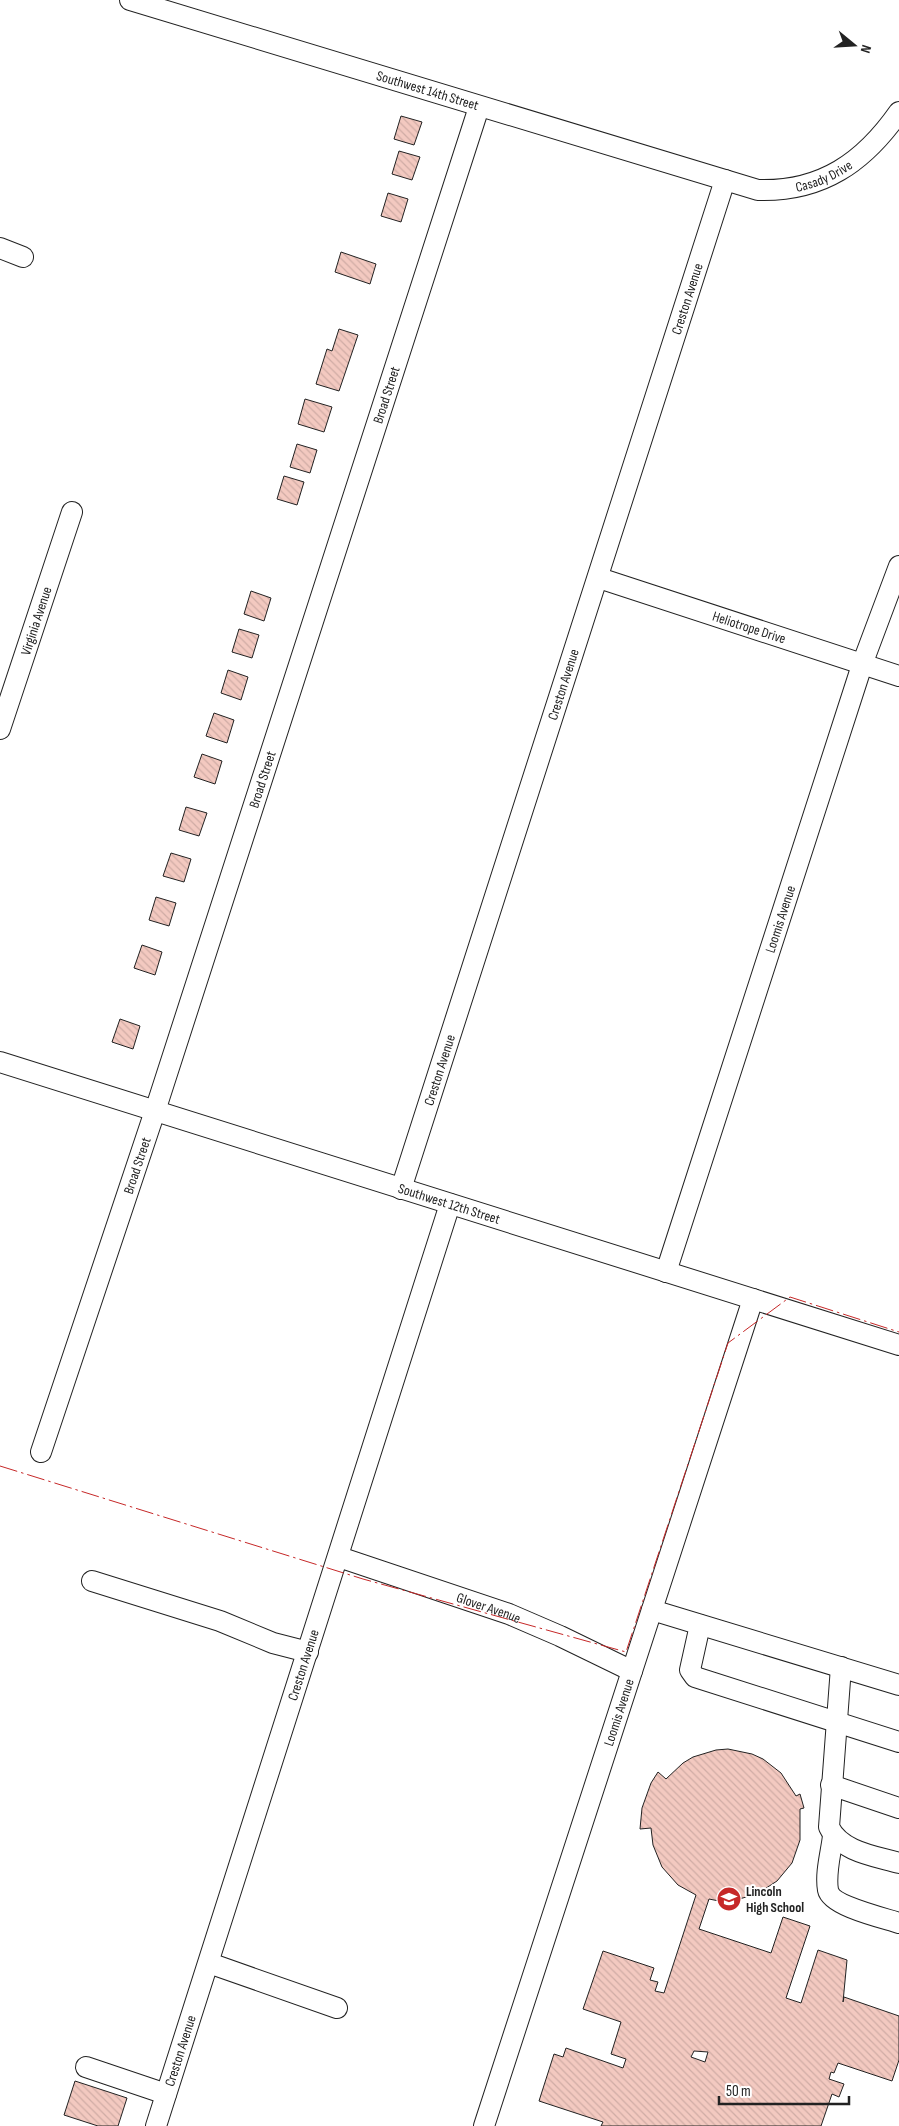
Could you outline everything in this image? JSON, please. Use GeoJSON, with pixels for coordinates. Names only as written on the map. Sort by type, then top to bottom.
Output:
{"type":"FeatureCollection","features":[{"type":"Feature","properties":{"kind":"street","name":"Southwest 14th Street"},"geometry":{"type":"LineString","coordinates":[[130,0],[725,180]]}},
{"type":"Feature","properties":{"kind":"street","name":"Broad Street"},"geometry":{"type":"LineString","coordinates":[[41,1452],[155,1111],[479,107]]}},
{"type":"Feature","properties":{"kind":"street","name":"Casady Drive"},"geometry":{"type":"LineString","coordinates":[[725,180],[758,190],[790,189],[817,182],[858,159],[885,132],[899,112]]}},
{"type":"Feature","properties":{"kind":"street","name":"Creston Avenue"},"geometry":{"type":"LineString","coordinates":[[401,1189],[599,578],[725,180]]}},
{"type":"Feature","properties":{"kind":"street"},"geometry":{"type":"LineString","coordinates":[[0,248],[23,257]]}},
{"type":"Feature","properties":{"kind":"street","name":"Virginia Avenue"},"geometry":{"type":"LineString","coordinates":[[0,729],[72,512]]}},
{"type":"Feature","properties":{"kind":"street","name":"Loomis Avenue"},"geometry":{"type":"LineString","coordinates":[[666,1272],[863,662],[899,566]]}},
{"type":"Feature","properties":{"kind":"street","name":"Heliotrope Drive"},"geometry":{"type":"LineString","coordinates":[[599,578],[863,662],[899,676]]}},
{"type":"Feature","properties":{"kind":"street","name":"Southwest 12th Street"},"geometry":{"type":"LineString","coordinates":[[0,1062],[899,1345]]}},
{"type":"Feature","properties":{"kind":"street","name":"Creston Avenue"},"geometry":{"type":"LineString","coordinates":[[156,2126],[210,1963],[450,1204]]}},
{"type":"Feature","properties":{"kind":"street","name":"Loomis Avenue"},"geometry":{"type":"LineString","coordinates":[[484,2126],[752,1299]]}},
{"type":"Feature","properties":{"kind":"street","name":"Glover Avenue"},"geometry":{"type":"LineString","coordinates":[[339,1557],[509,1614],[632,1671]]}},
{"type":"Feature","properties":{"kind":"street"},"geometry":{"type":"LineString","coordinates":[[92,1581],[220,1621],[273,1643],[308,1652]]}},
{"type":"Feature","properties":{"kind":"street"},"geometry":{"type":"LineString","coordinates":[[652,1610],[899,1685]]}},
{"type":"Feature","properties":{"kind":"street"},"geometry":{"type":"LineString","coordinates":[[700,1625],[690,1670],[695,1677],[899,1742]]}},
{"type":"Feature","properties":{"kind":"street"},"geometry":{"type":"LineString","coordinates":[[841,1667],[828,1817],[829,1827],[833,1836],[827,1877],[828,1892],[832,1898],[853,1908],[899,1923]]}},
{"type":"Feature","properties":{"kind":"street"},"geometry":{"type":"LineString","coordinates":[[831,1785],[899,1808]]}},
{"type":"Feature","properties":{"kind":"street"},"geometry":{"type":"LineString","coordinates":[[833,1836],[854,1850],[899,1863]]}},
{"type":"Feature","properties":{"kind":"street"},"geometry":{"type":"LineString","coordinates":[[210,1963],[336,2008]]}},
{"type":"Feature","properties":{"kind":"street"},"geometry":{"type":"LineString","coordinates":[[86,2067],[166,2094]]}},
{"type":"Feature","properties":{"kind":"building"},"geometry":{"type":"Polygon","coordinates":[[[401,116],[422,122],[414,145],[394,139],[401,116]]]}},
{"type":"Feature","properties":{"kind":"building"},"geometry":{"type":"Polygon","coordinates":[[[399,151],[420,157],[412,180],[392,174],[399,151]]]}},
{"type":"Feature","properties":{"kind":"building"},"geometry":{"type":"Polygon","coordinates":[[[388,193],[408,199],[401,222],[381,216],[388,193]]]}},
{"type":"Feature","properties":{"kind":"building"},"geometry":{"type":"Polygon","coordinates":[[[341,252],[376,264],[370,284],[335,272],[341,252]]]}},
{"type":"Feature","properties":{"kind":"building"},"geometry":{"type":"Polygon","coordinates":[[[339,329],[358,335],[339,391],[316,384],[327,349],[332,351],[339,329]]]}},
{"type":"Feature","properties":{"kind":"building"},"geometry":{"type":"Polygon","coordinates":[[[305,399],[332,407],[324,432],[298,424],[305,399]]]}},
{"type":"Feature","properties":{"kind":"building"},"geometry":{"type":"Polygon","coordinates":[[[297,444],[317,450],[310,473],[290,467],[297,444]]]}},
{"type":"Feature","properties":{"kind":"building"},"geometry":{"type":"Polygon","coordinates":[[[284,476],[304,482],[297,505],[277,499],[284,476]]]}},
{"type":"Feature","properties":{"kind":"building"},"geometry":{"type":"Polygon","coordinates":[[[251,591],[271,598],[264,621],[244,614],[251,591]]]}},
{"type":"Feature","properties":{"kind":"building"},"geometry":{"type":"Polygon","coordinates":[[[239,629],[259,635],[252,658],[232,652],[239,629]]]}},
{"type":"Feature","properties":{"kind":"building"},"geometry":{"type":"Polygon","coordinates":[[[228,670],[248,677],[241,700],[221,693],[228,670]]]}},
{"type":"Feature","properties":{"kind":"building"},"geometry":{"type":"Polygon","coordinates":[[[214,713],[234,720],[227,743],[206,736],[214,713]]]}},
{"type":"Feature","properties":{"kind":"building"},"geometry":{"type":"Polygon","coordinates":[[[202,754],[222,761],[215,784],[194,777],[202,754]]]}},
{"type":"Feature","properties":{"kind":"building"},"geometry":{"type":"Polygon","coordinates":[[[186,807],[207,813],[199,836],[179,830],[186,807]]]}},
{"type":"Feature","properties":{"kind":"building"},"geometry":{"type":"Polygon","coordinates":[[[171,853],[191,859],[184,882],[163,876],[171,853]]]}},
{"type":"Feature","properties":{"kind":"building"},"geometry":{"type":"Polygon","coordinates":[[[156,897],[176,903],[169,926],[149,920],[156,897]]]}},
{"type":"Feature","properties":{"kind":"building"},"geometry":{"type":"Polygon","coordinates":[[[142,945],[162,952],[155,975],[134,968],[142,945]]]}},
{"type":"Feature","properties":{"kind":"building"},"geometry":{"type":"Polygon","coordinates":[[[120,1019],[140,1026],[133,1049],[112,1042],[120,1019]]]}},
{"type":"Feature","properties":{"kind":"building"},"geometry":{"type":"Polygon","coordinates":[[[728,1749],[752,1754],[763,1759],[781,1773],[796,1796],[800,1794],[804,1808],[800,1809],[800,1840],[792,1863],[777,1881],[757,1894],[732,1901],[732,1905],[719,1905],[719,1901],[709,1899],[699,1929],[771,1953],[783,1917],[810,1926],[786,1998],[801,2003],[818,1950],[847,1960],[843,2002],[844,1997],[899,2016],[899,2060],[892,2081],[838,2063],[834,2073],[831,2072],[829,2079],[844,2084],[839,2097],[832,2094],[821,2126],[601,2126],[603,2122],[539,2101],[554,2054],[563,2057],[566,2048],[623,2068],[626,2059],[611,2054],[621,2022],[583,2009],[603,1951],[654,1968],[650,1980],[658,1982],[655,1991],[664,1993],[696,1895],[678,1885],[662,1867],[653,1845],[651,1828],[640,1829],[642,1808],[651,1783],[658,1772],[666,1779],[683,1763],[693,1757],[716,1750],[728,1749]],[[694,2051],[691,2057],[705,2062],[708,2052],[694,2051]]]}},
{"type":"Feature","properties":{"kind":"building"},"geometry":{"type":"Polygon","coordinates":[[[75,2081],[127,2098],[118,2126],[98,2126],[64,2115],[75,2081]]]}},
{"type":"Feature","properties":{"kind":"power"},"geometry":{"type":"LineString","coordinates":[[0,1466],[363,1579],[626,1652],[728,1343],[790,1297],[899,1332]]}},
{"type":"Feature","properties":{"kind":"place","name":"Lincoln High School"},"geometry":{"type":"Point","coordinates":[729,1899]}}]}
